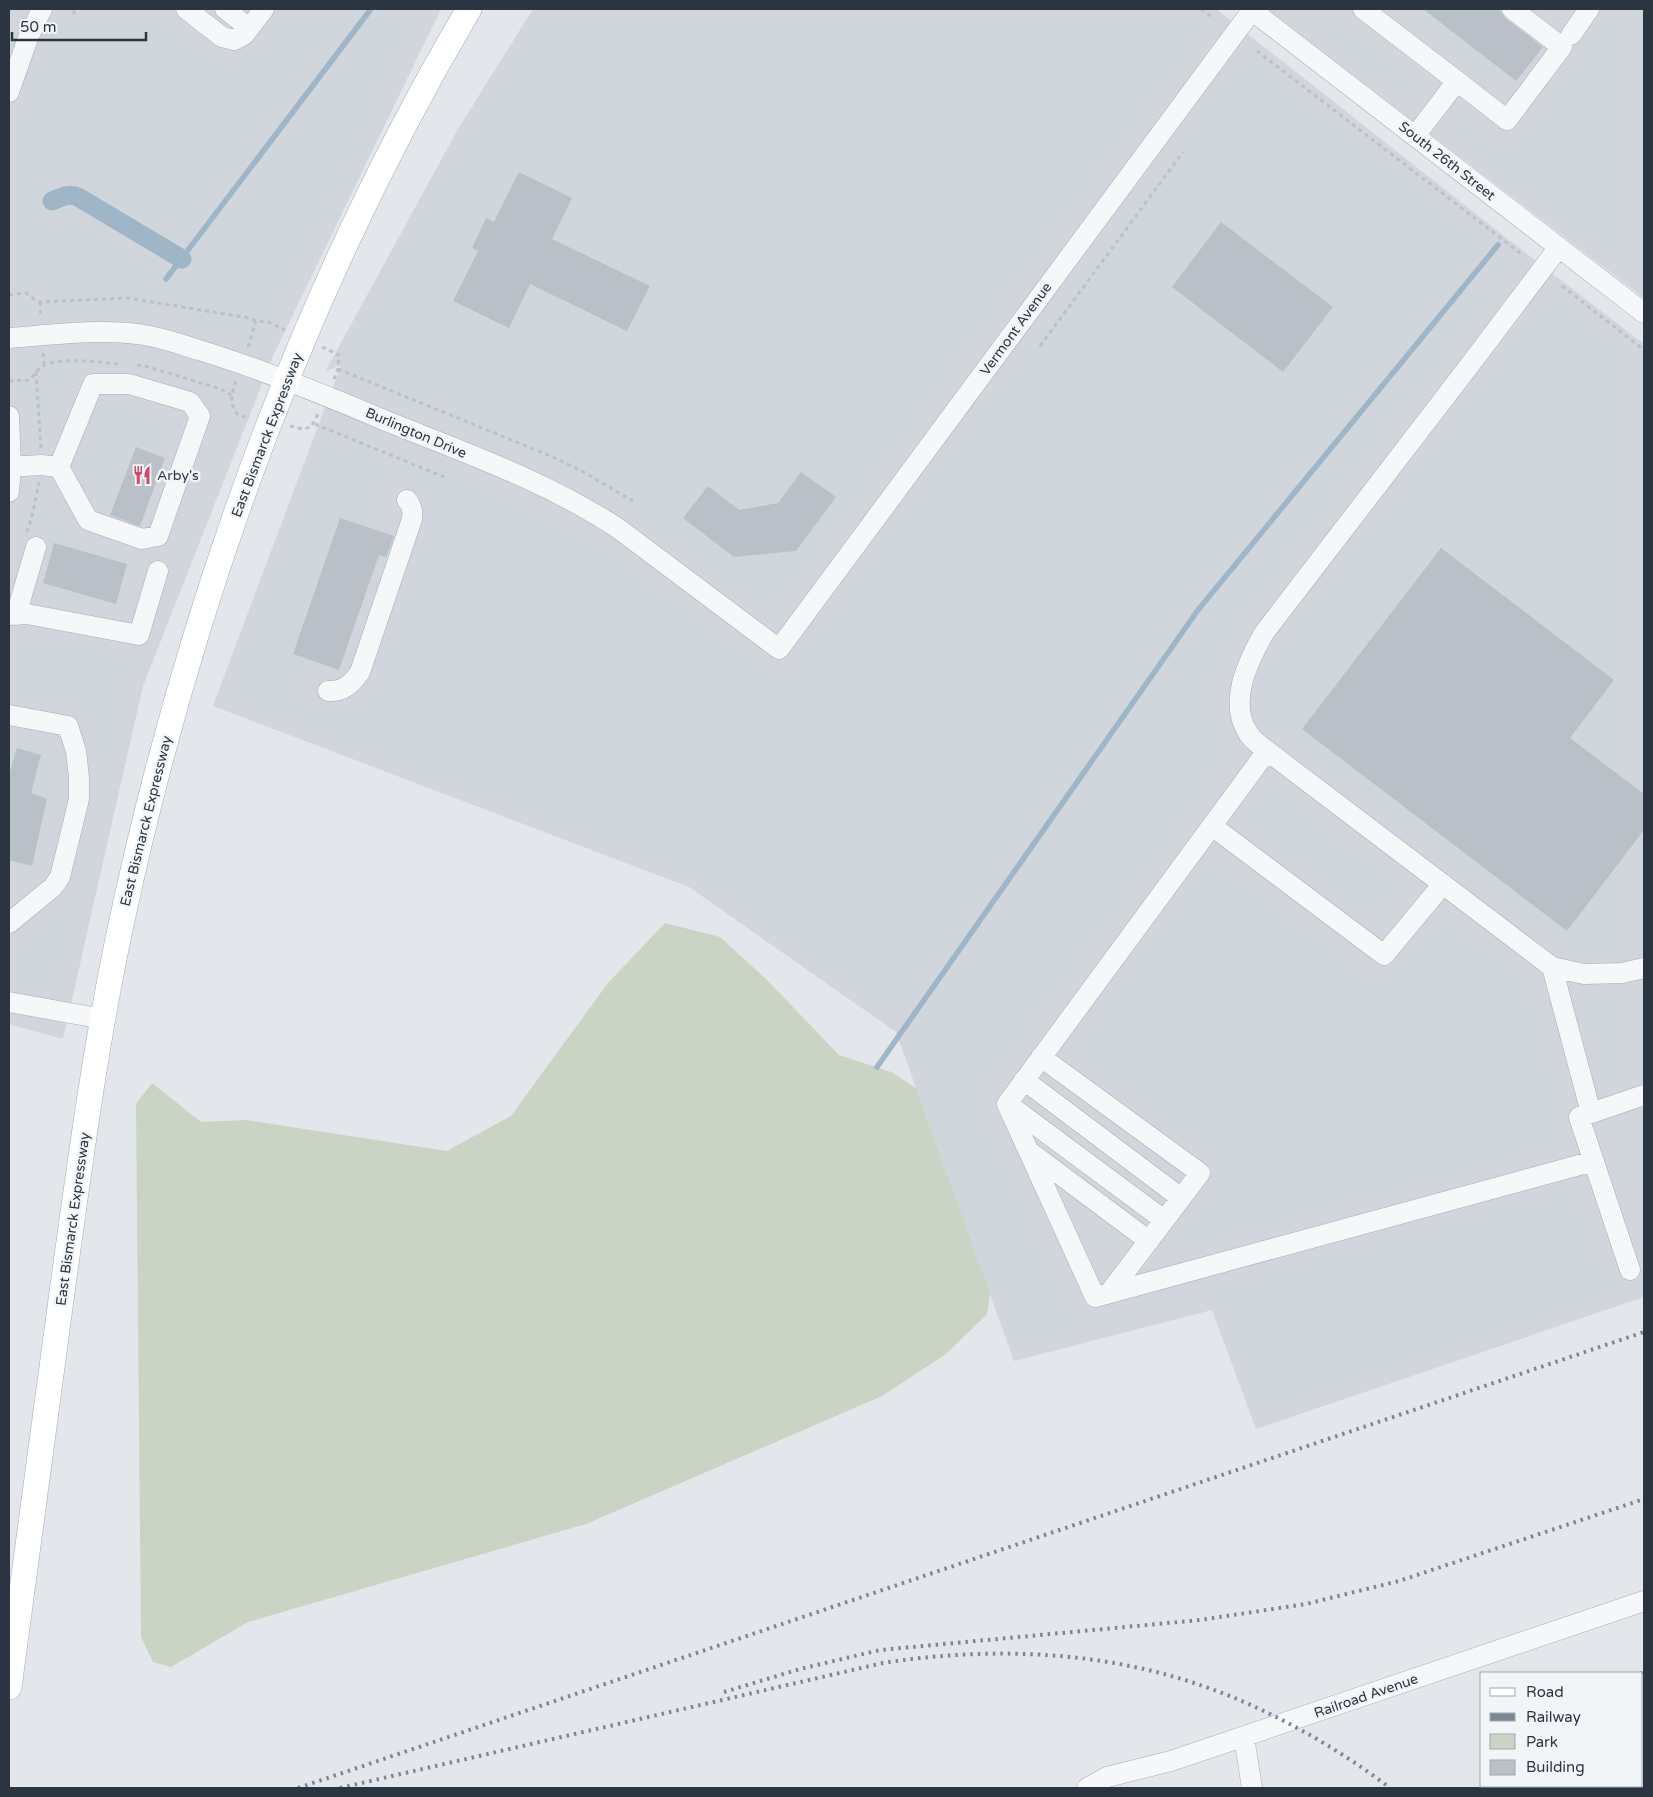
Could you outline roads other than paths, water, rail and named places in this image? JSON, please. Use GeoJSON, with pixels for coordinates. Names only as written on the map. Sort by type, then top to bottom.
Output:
{"type":"FeatureCollection","features":[{"type":"Feature","properties":{"kind":"main road","name":"East Bismarck Expressway"},"geometry":{"type":"LineString","coordinates":[[9,1687],[78,1173],[103,1019],[140,843],[182,681],[229,535],[287,380],[323,292],[420,96],[469,9]]}},
{"type":"Feature","properties":{"kind":"street"},"geometry":{"type":"LineString","coordinates":[[9,92],[25,45],[42,9]]}},
{"type":"Feature","properties":{"kind":"street"},"geometry":{"type":"LineString","coordinates":[[186,9],[228,39],[234,40],[239,38],[249,28],[264,9]]}},
{"type":"Feature","properties":{"kind":"street"},"geometry":{"type":"LineString","coordinates":[[225,9],[249,28]]}},
{"type":"Feature","properties":{"kind":"street","name":"South 26th Street"},"geometry":{"type":"LineString","coordinates":[[1252,9],[1644,313]]}},
{"type":"Feature","properties":{"kind":"street","name":"Vermont Avenue"},"geometry":{"type":"LineString","coordinates":[[779,649],[1252,9]]}},
{"type":"Feature","properties":{"kind":"street"},"geometry":{"type":"LineString","coordinates":[[1363,9],[1507,120],[1562,47],[1512,9]]}},
{"type":"Feature","properties":{"kind":"street"},"geometry":{"type":"LineString","coordinates":[[1571,34],[1589,9]]}},
{"type":"Feature","properties":{"kind":"street"},"geometry":{"type":"LineString","coordinates":[[1415,136],[1457,81]]}},
{"type":"Feature","properties":{"kind":"street"},"geometry":{"type":"LineString","coordinates":[[1559,247],[1264,633],[1245,673],[1240,694],[1240,714],[1248,734],[1267,751],[1552,967],[1584,974],[1622,973],[1644,968]]}},
{"type":"Feature","properties":{"kind":"street","name":"Burlington Drive"},"geometry":{"type":"LineString","coordinates":[[9,338],[102,332],[138,334],[156,337],[242,363],[287,380],[537,483],[573,501],[619,529],[779,649]]}},
{"type":"Feature","properties":{"kind":"street"},"geometry":{"type":"LineString","coordinates":[[93,384],[129,384],[190,402],[200,416],[158,536],[142,539],[88,520],[59,466],[93,384]]}},
{"type":"Feature","properties":{"kind":"street"},"geometry":{"type":"LineString","coordinates":[[9,416],[9,492]]}},
{"type":"Feature","properties":{"kind":"street"},"geometry":{"type":"LineString","coordinates":[[10,467],[59,466]]}},
{"type":"Feature","properties":{"kind":"street"},"geometry":{"type":"LineString","coordinates":[[328,691],[341,690],[347,687],[360,672],[412,518],[413,512],[407,500]]}},
{"type":"Feature","properties":{"kind":"street"},"geometry":{"type":"LineString","coordinates":[[36,547],[12,614],[28,614],[139,635],[158,571]]}},
{"type":"Feature","properties":{"kind":"street"},"geometry":{"type":"LineString","coordinates":[[9,715],[68,726],[76,752],[79,799],[60,877],[53,887],[9,923]]}},
{"type":"Feature","properties":{"kind":"street"},"geometry":{"type":"LineString","coordinates":[[1007,1104],[1267,751]]}},
{"type":"Feature","properties":{"kind":"street"},"geometry":{"type":"LineString","coordinates":[[1212,826],[1384,956],[1443,884]]}},
{"type":"Feature","properties":{"kind":"street"},"geometry":{"type":"LineString","coordinates":[[1552,967],[1591,1113]]}},
{"type":"Feature","properties":{"kind":"street"},"geometry":{"type":"LineString","coordinates":[[9,1002],[103,1019]]}},
{"type":"Feature","properties":{"kind":"street"},"geometry":{"type":"LineString","coordinates":[[1041,1057],[1200,1173],[1110,1292]]}},
{"type":"Feature","properties":{"kind":"street"},"geometry":{"type":"LineString","coordinates":[[1024,1080],[1181,1198]]}},
{"type":"Feature","properties":{"kind":"street"},"geometry":{"type":"LineString","coordinates":[[1630,1270],[1579,1118],[1644,1095]]}},
{"type":"Feature","properties":{"kind":"street"},"geometry":{"type":"LineString","coordinates":[[1007,1104],[1095,1297],[1594,1161]]}},
{"type":"Feature","properties":{"kind":"street"},"geometry":{"type":"LineString","coordinates":[[1007,1104],[1164,1220]]}},
{"type":"Feature","properties":{"kind":"street"},"geometry":{"type":"LineString","coordinates":[[1028,1151],[1149,1241]]}},
{"type":"Feature","properties":{"kind":"street","name":"Railroad Avenue"},"geometry":{"type":"LineString","coordinates":[[1087,1788],[1107,1777],[1171,1762],[1644,1601]]}},
{"type":"Feature","properties":{"kind":"street"},"geometry":{"type":"LineString","coordinates":[[1244,1737],[1252,1788]]}},
{"type":"Feature","properties":{"kind":"waterway"},"geometry":{"type":"LineString","coordinates":[[166,279],[371,9]]}},
{"type":"Feature","properties":{"kind":"waterway"},"geometry":{"type":"LineString","coordinates":[[52,201],[68,195],[78,197],[182,259]]}},
{"type":"Feature","properties":{"kind":"waterway"},"geometry":{"type":"LineString","coordinates":[[877,1067],[1198,610],[1498,245]]}},
{"type":"Feature","properties":{"kind":"railway"},"geometry":{"type":"LineString","coordinates":[[298,1788],[1644,1332]]}},
{"type":"Feature","properties":{"kind":"railway"},"geometry":{"type":"LineString","coordinates":[[724,1692],[800,1669],[880,1650],[1200,1620],[1306,1604],[1399,1581],[1644,1499]]}},
{"type":"Feature","properties":{"kind":"railway"},"geometry":{"type":"LineString","coordinates":[[340,1788],[883,1663],[922,1658],[1000,1654],[1079,1658],[1156,1672],[1194,1683],[1245,1703],[1296,1728],[1345,1757],[1390,1788]]}},
{"type":"Feature","properties":{"kind":"railway"},"geometry":{"type":"LineString","coordinates":[[1643,1672],[1644,1667]]}},
{"type":"Feature","properties":{"kind":"place","name":"Arby's"},"geometry":{"type":"Point","coordinates":[142,475]}}]}
